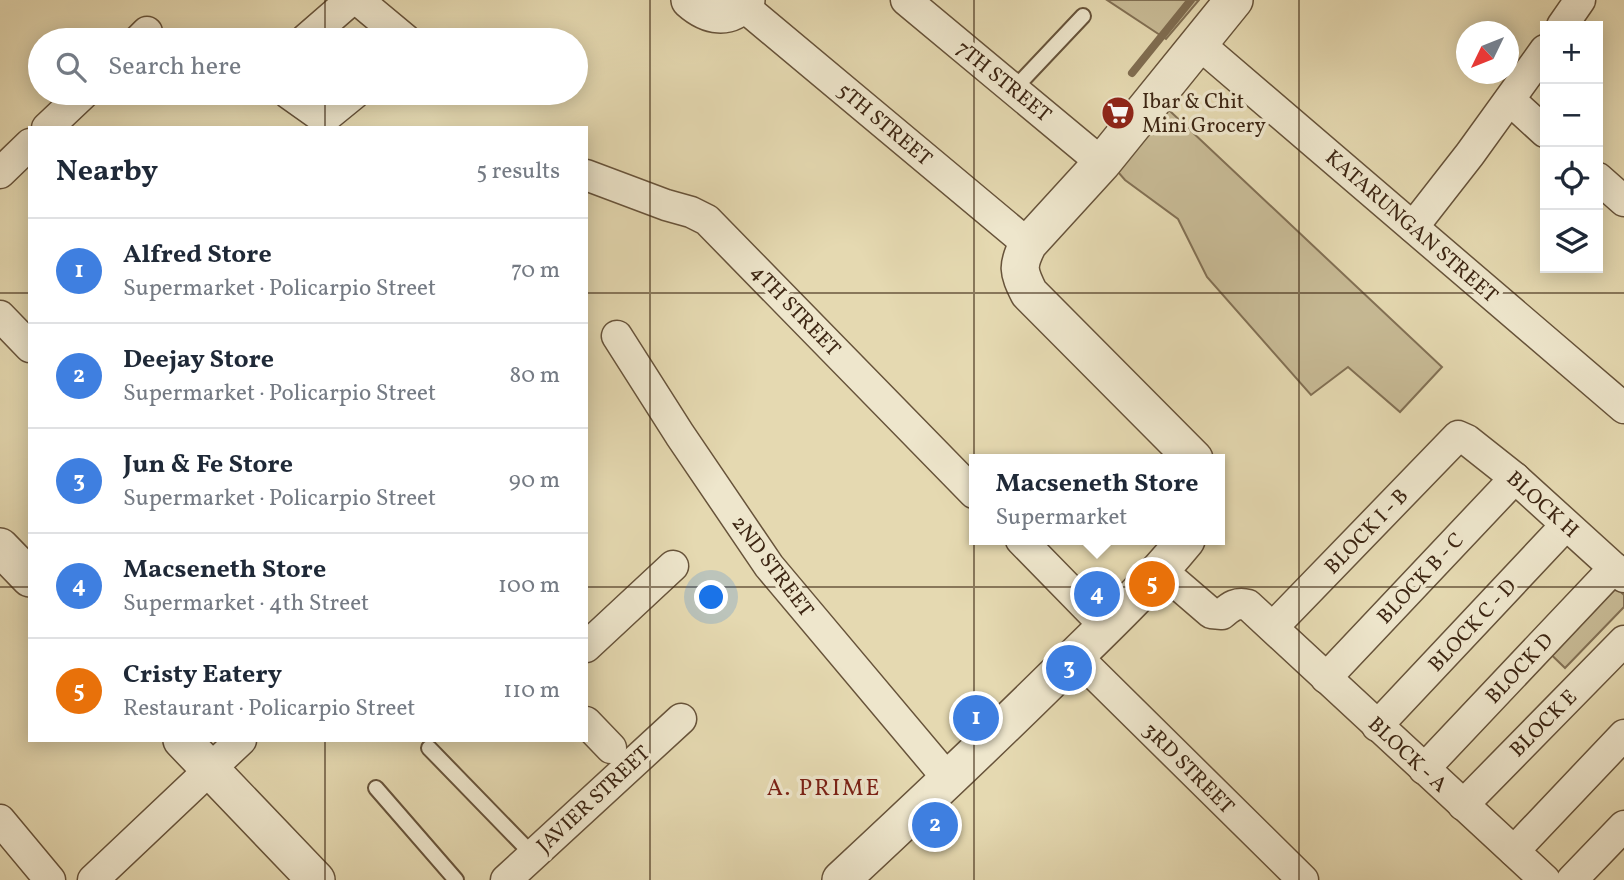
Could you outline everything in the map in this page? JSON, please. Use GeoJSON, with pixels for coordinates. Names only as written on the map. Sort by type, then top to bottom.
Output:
{"type":"FeatureCollection","features":[{"type":"Feature","properties":{"kind":"street"},"geometry":{"type":"LineString","coordinates":[[319,28],[351,0]]}},
{"type":"Feature","properties":{"kind":"street"},"geometry":{"type":"LineString","coordinates":[[358,0],[392,28]]}},
{"type":"Feature","properties":{"kind":"street"},"geometry":{"type":"LineString","coordinates":[[690,0],[711,14],[721,16],[744,2]]}},
{"type":"Feature","properties":{"kind":"street","name":"7TH STREET"},"geometry":{"type":"LineString","coordinates":[[906,0],[1102,163]]}},
{"type":"Feature","properties":{"kind":"street"},"geometry":{"type":"LineString","coordinates":[[1189,454],[1029,293],[1019,273],[1021,258],[1028,244],[1102,163],[1234,0]]}},
{"type":"Feature","properties":{"kind":"street"},"geometry":{"type":"LineString","coordinates":[[1565,21],[1580,0]]}},
{"type":"Feature","properties":{"kind":"street","name":"5TH STREET"},"geometry":{"type":"LineString","coordinates":[[744,2],[1028,244]]}},
{"type":"Feature","properties":{"kind":"street","name":"KATARUNGAN STREET"},"geometry":{"type":"LineString","coordinates":[[1199,44],[1624,408]]}},
{"type":"Feature","properties":{"kind":"street"},"geometry":{"type":"LineString","coordinates":[[1413,227],[1540,57]]}},
{"type":"Feature","properties":{"kind":"street"},"geometry":{"type":"LineString","coordinates":[[1510,100],[1540,127]]}},
{"type":"Feature","properties":{"kind":"street"},"geometry":{"type":"LineString","coordinates":[[49,126],[71,105]]}},
{"type":"Feature","properties":{"kind":"street"},"geometry":{"type":"LineString","coordinates":[[305,105],[320,115],[328,115],[340,105]]}},
{"type":"Feature","properties":{"kind":"street"},"geometry":{"type":"LineString","coordinates":[[0,173],[28,146]]}},
{"type":"Feature","properties":{"kind":"street","name":"4TH STREET"},"geometry":{"type":"LineString","coordinates":[[588,175],[707,220],[969,487]]}},
{"type":"Feature","properties":{"kind":"street"},"geometry":{"type":"LineString","coordinates":[[1603,182],[1624,201]]}},
{"type":"Feature","properties":{"kind":"street"},"geometry":{"type":"LineString","coordinates":[[0,316],[28,345]]}},
{"type":"Feature","properties":{"kind":"street","name":"2ND STREET"},"geometry":{"type":"LineString","coordinates":[[617,336],[769,566],[949,780]]}},
{"type":"Feature","properties":{"kind":"street","name":"BLOCK H"},"geometry":{"type":"LineString","coordinates":[[1458,436],[1467,440],[1515,478],[1619,572]]}},
{"type":"Feature","properties":{"kind":"street","name":"BLOCK I - B"},"geometry":{"type":"LineString","coordinates":[[1274,626],[1458,436]]}},
{"type":"Feature","properties":{"kind":"street","name":"BLOCK B - C"},"geometry":{"type":"LineString","coordinates":[[1326,678],[1515,478]]}},
{"type":"Feature","properties":{"kind":"street","name":"BLOCK C - D"},"geometry":{"type":"LineString","coordinates":[[1377,726],[1566,524]]}},
{"type":"Feature","properties":{"kind":"street"},"geometry":{"type":"LineString","coordinates":[[1026,545],[1106,627]]}},
{"type":"Feature","properties":{"kind":"street"},"geometry":{"type":"LineString","coordinates":[[841,880],[949,780],[1106,627],[1182,545]]}},
{"type":"Feature","properties":{"kind":"street"},"geometry":{"type":"LineString","coordinates":[[0,547],[28,576]]}},
{"type":"Feature","properties":{"kind":"street"},"geometry":{"type":"LineString","coordinates":[[588,645],[673,566]]}},
{"type":"Feature","properties":{"kind":"street"},"geometry":{"type":"LineString","coordinates":[[1161,570],[1211,613],[1223,614],[1230,607],[1241,603],[1248,605],[1274,626]]}},
{"type":"Feature","properties":{"kind":"street","name":"BLOCK D"},"geometry":{"type":"LineString","coordinates":[[1424,769],[1619,572]]}},
{"type":"Feature","properties":{"kind":"street","name":"BLOCK - A"},"geometry":{"type":"LineString","coordinates":[[1274,626],[1377,726],[1545,880]]}},
{"type":"Feature","properties":{"kind":"street","name":"BLOCK E"},"geometry":{"type":"LineString","coordinates":[[1463,805],[1624,641]]}},
{"type":"Feature","properties":{"kind":"street","name":"3RD STREET"},"geometry":{"type":"LineString","coordinates":[[1076,656],[1303,880]]}},
{"type":"Feature","properties":{"kind":"street","name":"JAVIER STREET"},"geometry":{"type":"LineString","coordinates":[[506,880],[681,719]]}},
{"type":"Feature","properties":{"kind":"street"},"geometry":{"type":"LineString","coordinates":[[588,724],[611,748]]}},
{"type":"Feature","properties":{"kind":"street"},"geometry":{"type":"LineString","coordinates":[[1514,851],[1624,735]]}},
{"type":"Feature","properties":{"kind":"street"},"geometry":{"type":"LineString","coordinates":[[184,742],[316,880]]}},
{"type":"Feature","properties":{"kind":"street"},"geometry":{"type":"LineString","coordinates":[[93,880],[239,742]]}},
{"type":"Feature","properties":{"kind":"street"},"geometry":{"type":"LineString","coordinates":[[0,820],[50,880]]}},
{"type":"Feature","properties":{"kind":"street"},"geometry":{"type":"LineString","coordinates":[[1572,880],[1624,826]]}},
{"type":"Feature","properties":{"kind":"lane"},"geometry":{"type":"LineString","coordinates":[[1014,89],[1083,16]]}},
{"type":"Feature","properties":{"kind":"lane"},"geometry":{"type":"LineString","coordinates":[[429,748],[533,855]]}},
{"type":"Feature","properties":{"kind":"lane"},"geometry":{"type":"LineString","coordinates":[[376,788],[456,880]]}},
{"type":"Feature","properties":{"kind":"shaded area"},"geometry":{"type":"Polygon","coordinates":[[[1107,0],[1199,0],[1166,39],[1107,0]]]}},
{"type":"Feature","properties":{"kind":"shaded area"},"geometry":{"type":"Polygon","coordinates":[[[1155,97],[1442,367],[1400,412],[1348,367],[1311,395],[1207,277],[1178,219],[1125,180],[1104,156],[1155,97]]]}},
{"type":"Feature","properties":{"kind":"shaded area"},"geometry":{"type":"Polygon","coordinates":[[[1600,572],[1624,595],[1624,607],[1565,668],[1535,639],[1600,572]]]}},
{"type":"Feature","properties":{"kind":"waterway"},"geometry":{"type":"LineString","coordinates":[[1132,73],[1191,0]]}},
{"type":"Feature","properties":{"kind":"place","name":"Ibar & Chit Mini Grocery"},"geometry":{"type":"Point","coordinates":[1118,113]}},
{"type":"Feature","properties":{"kind":"place","name":"Cristy Eatery"},"geometry":{"type":"Point","coordinates":[1152,584]}},
{"type":"Feature","properties":{"kind":"place","name":"Macseneth Store"},"geometry":{"type":"Point","coordinates":[1097,594]}},
{"type":"Feature","properties":{"kind":"place","name":"Jun & Fe Store"},"geometry":{"type":"Point","coordinates":[1069,668]}},
{"type":"Feature","properties":{"kind":"place","name":"Alfred Store"},"geometry":{"type":"Point","coordinates":[976,718]}},
{"type":"Feature","properties":{"kind":"place","name":"Deejay Store"},"geometry":{"type":"Point","coordinates":[935,825]}},
{"type":"Feature","properties":{"kind":"district","name":"A. PRIME"},"geometry":{"type":"Point","coordinates":[824,787]}}]}
